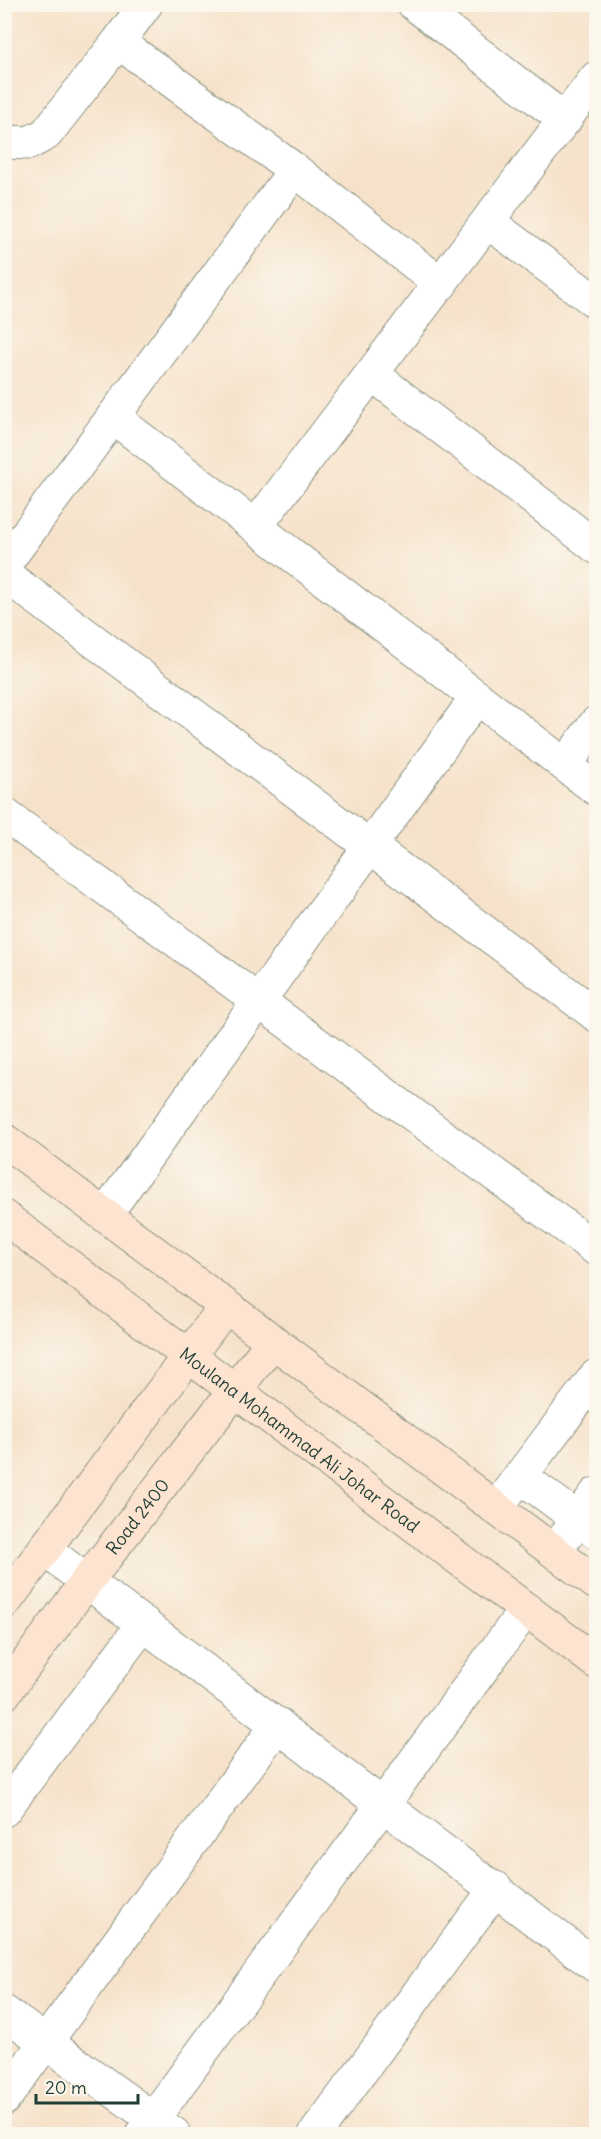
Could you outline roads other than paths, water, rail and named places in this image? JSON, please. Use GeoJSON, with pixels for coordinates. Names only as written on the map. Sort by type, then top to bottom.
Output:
{"type":"FeatureCollection","features":[{"type":"Feature","properties":{"kind":"main road"},"geometry":{"type":"LineString","coordinates":[[4,1140],[597,1583]]}},
{"type":"Feature","properties":{"kind":"main road","name":"Moulana Mohammad Ali Johar Road"},"geometry":{"type":"LineString","coordinates":[[4,1217],[597,1662]]}},
{"type":"Feature","properties":{"kind":"main road"},"geometry":{"type":"LineString","coordinates":[[4,1603],[226,1306]]}},
{"type":"Feature","properties":{"kind":"main road","name":"Road 2400"},"geometry":{"type":"LineString","coordinates":[[4,1694],[87,1581],[273,1341]]}},
{"type":"Feature","properties":{"kind":"street"},"geometry":{"type":"LineString","coordinates":[[4,138],[9,142],[28,143],[46,134],[146,4]]}},
{"type":"Feature","properties":{"kind":"street"},"geometry":{"type":"LineString","coordinates":[[414,4],[565,120]]}},
{"type":"Feature","properties":{"kind":"street"},"geometry":{"type":"LineString","coordinates":[[118,42],[296,170],[441,284]]}},
{"type":"Feature","properties":{"kind":"street"},"geometry":{"type":"LineString","coordinates":[[256,526],[597,78]]}},
{"type":"Feature","properties":{"kind":"street"},"geometry":{"type":"LineString","coordinates":[[4,565],[296,170]]}},
{"type":"Feature","properties":{"kind":"street"},"geometry":{"type":"LineString","coordinates":[[488,222],[597,302]]}},
{"type":"Feature","properties":{"kind":"street"},"geometry":{"type":"LineString","coordinates":[[372,374],[597,547]]}},
{"type":"Feature","properties":{"kind":"street"},"geometry":{"type":"LineString","coordinates":[[113,417],[597,789]]}},
{"type":"Feature","properties":{"kind":"street"},"geometry":{"type":"LineString","coordinates":[[4,574],[597,1015]]}},
{"type":"Feature","properties":{"kind":"street"},"geometry":{"type":"LineString","coordinates":[[105,1215],[477,697]]}},
{"type":"Feature","properties":{"kind":"street"},"geometry":{"type":"LineString","coordinates":[[565,765],[597,723]]}},
{"type":"Feature","properties":{"kind":"street"},"geometry":{"type":"LineString","coordinates":[[4,814],[597,1249]]}},
{"type":"Feature","properties":{"kind":"street"},"geometry":{"type":"LineString","coordinates":[[496,1508],[597,1376]]}},
{"type":"Feature","properties":{"kind":"street"},"geometry":{"type":"LineString","coordinates":[[520,1476],[591,1515],[555,1551]]}},
{"type":"Feature","properties":{"kind":"street"},"geometry":{"type":"LineString","coordinates":[[45,1549],[597,1966]]}},
{"type":"Feature","properties":{"kind":"street"},"geometry":{"type":"LineString","coordinates":[[4,2012],[46,2042],[156,2130],[384,1803],[526,1609]]}},
{"type":"Feature","properties":{"kind":"street"},"geometry":{"type":"LineString","coordinates":[[4,1810],[144,1623]]}},
{"type":"Feature","properties":{"kind":"street"},"geometry":{"type":"LineString","coordinates":[[4,2099],[278,1724]]}},
{"type":"Feature","properties":{"kind":"street"},"geometry":{"type":"LineString","coordinates":[[315,2134],[496,1888]]}}]}
